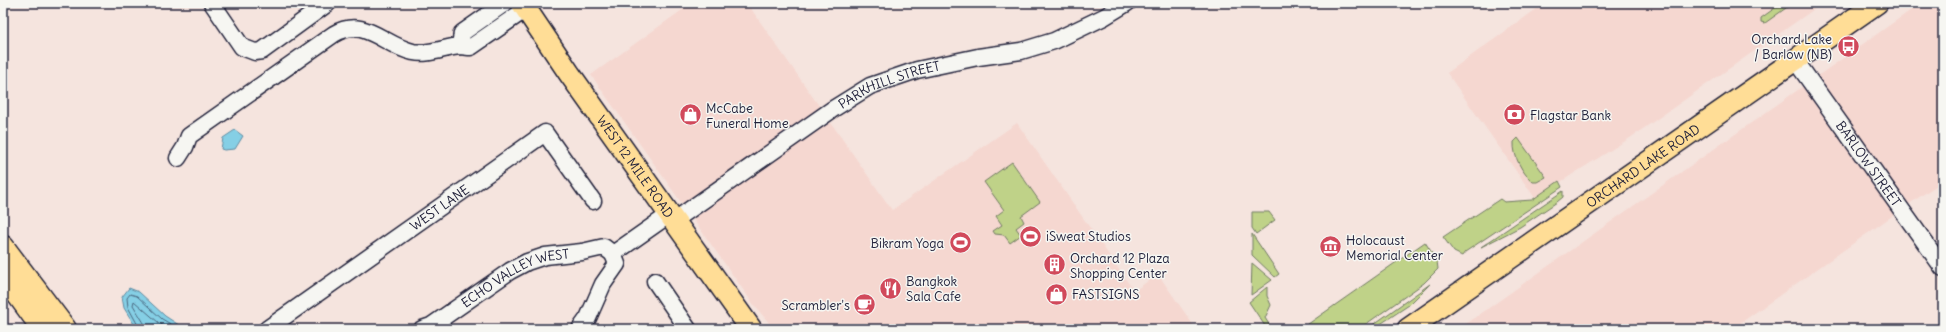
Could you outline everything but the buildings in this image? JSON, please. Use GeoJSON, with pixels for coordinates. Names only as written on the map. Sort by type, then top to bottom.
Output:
{"type":"FeatureCollection","features":[{"type":"Feature","properties":{"kind":"highway"},"geometry":{"type":"LineString","coordinates":[[3,247],[65,329]]}},
{"type":"Feature","properties":{"kind":"highway"},"geometry":{"type":"LineString","coordinates":[[3,274],[43,329]]}},
{"type":"Feature","properties":{"kind":"main road","name":"ORCHARD LAKE ROAD"},"geometry":{"type":"LineString","coordinates":[[1408,329],[1877,3]]}},
{"type":"Feature","properties":{"kind":"main road","name":"WEST 12 MILE ROAD"},"geometry":{"type":"LineString","coordinates":[[524,6],[569,73],[673,217],[751,329]]}},
{"type":"Feature","properties":{"kind":"street"},"geometry":{"type":"LineString","coordinates":[[212,3],[242,47],[255,52],[262,51],[328,3]]}},
{"type":"Feature","properties":{"kind":"street"},"geometry":{"type":"LineString","coordinates":[[460,46],[462,34],[506,3]]}},
{"type":"Feature","properties":{"kind":"street","name":"PARKHILL STREET"},"geometry":{"type":"LineString","coordinates":[[613,254],[673,217],[833,109],[870,86],[917,70],[978,57],[1021,51],[1054,41],[1104,17],[1128,3]]}},
{"type":"Feature","properties":{"kind":"street"},"geometry":{"type":"LineString","coordinates":[[178,158],[185,147],[188,136],[334,34],[346,28],[364,29],[400,48],[414,52],[427,53],[460,46],[471,47],[524,6]]}},
{"type":"Feature","properties":{"kind":"street","name":"BARLOW STREET"},"geometry":{"type":"LineString","coordinates":[[1795,60],[1943,268]]}},
{"type":"Feature","properties":{"kind":"street","name":"WEST LANE"},"geometry":{"type":"LineString","coordinates":[[267,329],[545,133],[593,201]]}},
{"type":"Feature","properties":{"kind":"street","name":"ECHO VALLEY WEST"},"geometry":{"type":"LineString","coordinates":[[422,329],[431,326],[510,271],[527,262],[545,256],[582,252],[604,247],[613,254]]}},
{"type":"Feature","properties":{"kind":"street"},"geometry":{"type":"LineString","coordinates":[[580,329],[588,318],[603,284],[617,264],[613,254]]}},
{"type":"Feature","properties":{"kind":"street"},"geometry":{"type":"LineString","coordinates":[[655,281],[688,329]]}},
{"type":"Feature","properties":{"kind":"shaded area"},"geometry":{"type":"Polygon","coordinates":[[[692,3],[747,3],[892,210],[1017,123],[1134,291],[1158,274],[1196,329],[774,329],[754,305],[591,75],[692,3]]]}},
{"type":"Feature","properties":{"kind":"shaded area"},"geometry":{"type":"Polygon","coordinates":[[[1545,3],[1823,3],[1630,138],[1535,198],[1447,73],[1545,3]]]}},
{"type":"Feature","properties":{"kind":"shaded area"},"geometry":{"type":"Polygon","coordinates":[[[1921,3],[1943,3],[1943,181],[1732,329],[1459,329],[1921,3]]]}},
{"type":"Feature","properties":{"kind":"green space"},"geometry":{"type":"Polygon","coordinates":[[[1782,3],[1793,3],[1765,23],[1761,22],[1761,18],[1782,3]]]}},
{"type":"Feature","properties":{"kind":"green space"},"geometry":{"type":"Polygon","coordinates":[[[1518,138],[1546,177],[1537,182],[1533,182],[1525,174],[1515,153],[1514,142],[1518,138]]]}},
{"type":"Feature","properties":{"kind":"green space"},"geometry":{"type":"Polygon","coordinates":[[[1012,162],[1040,202],[1021,216],[1024,222],[1016,228],[1021,235],[1010,243],[1004,235],[995,234],[993,231],[1002,225],[996,216],[1004,210],[984,182],[1012,162]]]}},
{"type":"Feature","properties":{"kind":"green space"},"geometry":{"type":"Polygon","coordinates":[[[1559,181],[1562,187],[1465,252],[1462,256],[1454,252],[1443,237],[1500,199],[1504,202],[1532,200],[1559,181]]]}},
{"type":"Feature","properties":{"kind":"green space"},"geometry":{"type":"Polygon","coordinates":[[[1563,191],[1563,197],[1557,202],[1520,227],[1481,247],[1563,191]]]}},
{"type":"Feature","properties":{"kind":"green space"},"geometry":{"type":"Polygon","coordinates":[[[1252,212],[1269,212],[1275,220],[1256,234],[1252,228],[1252,212]]]}},
{"type":"Feature","properties":{"kind":"green space"},"geometry":{"type":"Polygon","coordinates":[[[1252,234],[1279,274],[1275,277],[1252,255],[1252,234]]]}},
{"type":"Feature","properties":{"kind":"green space"},"geometry":{"type":"Polygon","coordinates":[[[1425,242],[1437,261],[1438,269],[1424,283],[1359,329],[1301,329],[1425,242]]]}},
{"type":"Feature","properties":{"kind":"green space"},"geometry":{"type":"Polygon","coordinates":[[[1252,263],[1272,280],[1251,295],[1252,263]]]}},
{"type":"Feature","properties":{"kind":"green space"},"geometry":{"type":"Polygon","coordinates":[[[1430,284],[1409,305],[1373,329],[1367,329],[1430,284]]]}},
{"type":"Feature","properties":{"kind":"green space"},"geometry":{"type":"Polygon","coordinates":[[[1267,287],[1267,296],[1271,305],[1265,318],[1272,329],[1267,329],[1249,302],[1267,287]]]}},
{"type":"Feature","properties":{"kind":"water"},"geometry":{"type":"Polygon","coordinates":[[[235,130],[243,136],[235,149],[221,149],[223,138],[235,130]]]}},
{"type":"Feature","properties":{"kind":"water"},"geometry":{"type":"Polygon","coordinates":[[[129,288],[139,292],[165,316],[185,329],[137,329],[124,308],[122,297],[129,288]]]}},
{"type":"Feature","properties":{"kind":"place","name":"Orchard Lake / Barlow (NB)"},"geometry":{"type":"Point","coordinates":[1848,46]}},
{"type":"Feature","properties":{"kind":"place","name":"McCabe Funeral Home"},"geometry":{"type":"Point","coordinates":[690,115]}},
{"type":"Feature","properties":{"kind":"place","name":"Flagstar Bank"},"geometry":{"type":"Point","coordinates":[1515,115]}},
{"type":"Feature","properties":{"kind":"place","name":"iSweat Studios"},"geometry":{"type":"Point","coordinates":[1031,236]}},
{"type":"Feature","properties":{"kind":"place","name":"Bikram Yoga"},"geometry":{"type":"Point","coordinates":[960,243]}},
{"type":"Feature","properties":{"kind":"place","name":"Holocaust Memorial Center"},"geometry":{"type":"Point","coordinates":[1331,247]}},
{"type":"Feature","properties":{"kind":"place","name":"Orchard 12 Plaza Shopping Center"},"geometry":{"type":"Point","coordinates":[1055,265]}},
{"type":"Feature","properties":{"kind":"place","name":"Bangkok Sala Cafe"},"geometry":{"type":"Point","coordinates":[890,288]}},
{"type":"Feature","properties":{"kind":"place","name":"FASTSIGNS"},"geometry":{"type":"Point","coordinates":[1056,294]}},
{"type":"Feature","properties":{"kind":"place","name":"Scrambler's"},"geometry":{"type":"Point","coordinates":[865,305]}}]}
